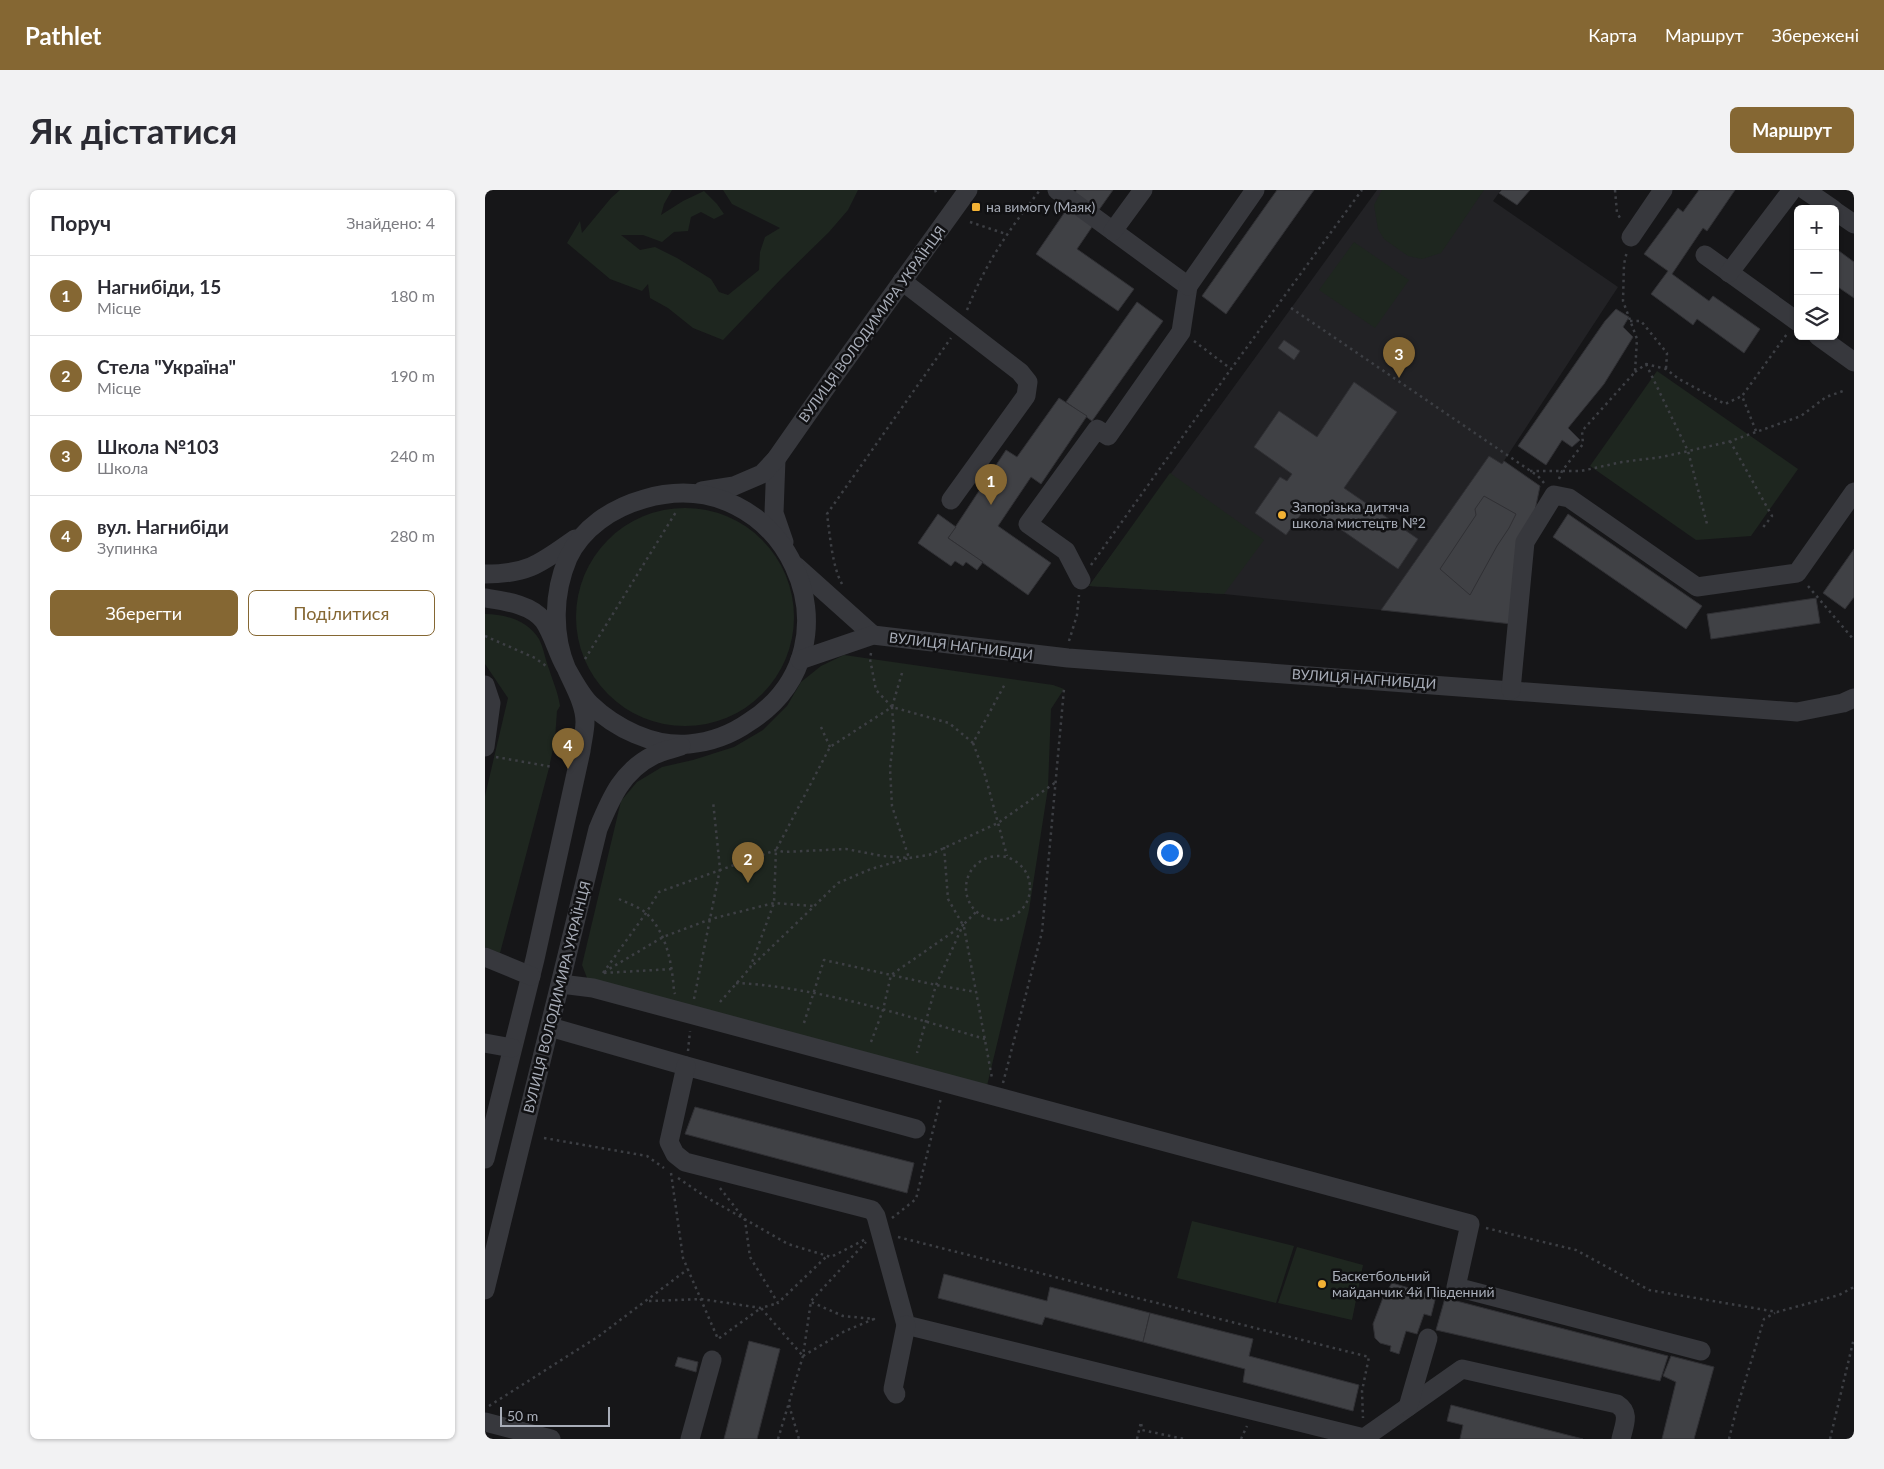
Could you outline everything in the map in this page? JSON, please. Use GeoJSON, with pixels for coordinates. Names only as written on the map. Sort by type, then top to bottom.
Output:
{"type":"FeatureCollection","features":[{"type":"Feature","properties":{"kind":"street","name":"ВУЛИЦЯ ВОЛОДИМИРА УКРАЇНЦЯ"},"geometry":{"type":"LineString","coordinates":[[685,500],[734,486],[762,474],[776,458],[968,190]]}},
{"type":"Feature","properties":{"kind":"street"},"geometry":{"type":"LineString","coordinates":[[1057,190],[1188,286]]}},
{"type":"Feature","properties":{"kind":"street"},"geometry":{"type":"LineString","coordinates":[[1113,232],[1143,190]]}},
{"type":"Feature","properties":{"kind":"street"},"geometry":{"type":"LineString","coordinates":[[1081,580],[1066,551],[1028,524],[1097,428],[1108,436],[1181,332],[1188,286],[1255,190]]}},
{"type":"Feature","properties":{"kind":"street"},"geometry":{"type":"LineString","coordinates":[[1631,237],[1663,190]]}},
{"type":"Feature","properties":{"kind":"street"},"geometry":{"type":"LineString","coordinates":[[1729,273],[1792,190]]}},
{"type":"Feature","properties":{"kind":"street"},"geometry":{"type":"LineString","coordinates":[[1805,190],[1827,205]]}},
{"type":"Feature","properties":{"kind":"street"},"geometry":{"type":"LineString","coordinates":[[1839,214],[1854,224]]}},
{"type":"Feature","properties":{"kind":"street"},"geometry":{"type":"LineString","coordinates":[[1705,255],[1794,319]]}},
{"type":"Feature","properties":{"kind":"street"},"geometry":{"type":"LineString","coordinates":[[902,281],[1020,372],[1028,382],[1026,396],[951,500]]}},
{"type":"Feature","properties":{"kind":"street"},"geometry":{"type":"LineString","coordinates":[[1824,340],[1854,362]]}},
{"type":"Feature","properties":{"kind":"street","name":"ВУЛИЦЯ ВОЛОДИМИРА УКРАЇНЦЯ"},"geometry":{"type":"LineString","coordinates":[[485,1290],[598,829],[612,796],[629,772],[654,755],[736,731],[763,714],[785,689],[800,660],[806,628],[805,596],[795,565],[780,534],[774,513],[776,458]]}},
{"type":"Feature","properties":{"kind":"street"},"geometry":{"type":"LineString","coordinates":[[1511,690],[1525,542],[1554,495],[1569,498],[1697,587],[1797,573],[1854,492]]}},
{"type":"Feature","properties":{"kind":"street","name":"ВУЛИЦЯ ВОЛОДИМИРА УКРАЇНЦЯ"},"geometry":{"type":"LineString","coordinates":[[485,1159],[531,976],[581,751],[585,720],[580,700],[557,667],[560,652],[556,627],[557,601],[569,558],[585,533],[595,523],[633,502],[659,494],[685,500],[713,497],[739,507],[762,522],[781,542],[795,565]]}},
{"type":"Feature","properties":{"kind":"street"},"geometry":{"type":"LineString","coordinates":[[485,574],[516,572],[535,567],[585,533]]}},
{"type":"Feature","properties":{"kind":"street","name":"ВУЛИЦЯ НАГНИБІДИ"},"geometry":{"type":"LineString","coordinates":[[795,565],[873,636]]}},
{"type":"Feature","properties":{"kind":"street"},"geometry":{"type":"LineString","coordinates":[[485,598],[526,608],[543,620],[557,667]]}},
{"type":"Feature","properties":{"kind":"street","name":"ВУЛИЦЯ НАГНИБІДИ"},"geometry":{"type":"LineString","coordinates":[[800,660],[873,636],[1068,658],[1797,712],[1843,703],[1854,698]]}},
{"type":"Feature","properties":{"kind":"street","name":"ВУЛИЦЯ ВОЛОДИМИРА УКРАЇНЦЯ"},"geometry":{"type":"LineString","coordinates":[[557,667],[588,702],[606,718],[634,734],[660,741],[687,744]]}},
{"type":"Feature","properties":{"kind":"street"},"geometry":{"type":"LineString","coordinates":[[485,685],[491,703],[490,752]]}},
{"type":"Feature","properties":{"kind":"street"},"geometry":{"type":"LineString","coordinates":[[485,957],[531,976]]}},
{"type":"Feature","properties":{"kind":"street"},"geometry":{"type":"LineString","coordinates":[[561,984],[593,988],[1470,1224],[1455,1287],[1701,1351]]}},
{"type":"Feature","properties":{"kind":"street"},"geometry":{"type":"LineString","coordinates":[[550,1027],[916,1129]]}},
{"type":"Feature","properties":{"kind":"street"},"geometry":{"type":"LineString","coordinates":[[485,1042],[513,1048]]}},
{"type":"Feature","properties":{"kind":"street"},"geometry":{"type":"LineString","coordinates":[[686,1066],[669,1142],[675,1154],[685,1162],[864,1207],[871,1210],[876,1216],[906,1324],[893,1389],[896,1394]]}},
{"type":"Feature","properties":{"kind":"street"},"geometry":{"type":"LineString","coordinates":[[906,1324],[1364,1438],[1462,1369],[1617,1404],[1624,1408],[1626,1415],[1621,1439]]}},
{"type":"Feature","properties":{"kind":"street"},"geometry":{"type":"LineString","coordinates":[[1407,1407],[1428,1338]]}},
{"type":"Feature","properties":{"kind":"street"},"geometry":{"type":"LineString","coordinates":[[691,1439],[712,1360]]}},
{"type":"Feature","properties":{"kind":"street"},"geometry":{"type":"LineString","coordinates":[[485,1415],[551,1439]]}},
{"type":"Feature","properties":{"kind":"path"},"geometry":{"type":"LineString","coordinates":[[935,190],[937,195]]}},
{"type":"Feature","properties":{"kind":"path"},"geometry":{"type":"LineString","coordinates":[[844,587],[839,578],[830,540],[827,514],[960,326],[979,280],[1006,234],[1040,190]]}},
{"type":"Feature","properties":{"kind":"path"},"geometry":{"type":"LineString","coordinates":[[1069,641],[1077,616],[1081,580],[1231,369],[1363,190]]}},
{"type":"Feature","properties":{"kind":"path"},"geometry":{"type":"LineString","coordinates":[[1615,190],[1617,212],[1631,237],[1623,264],[1623,301],[1637,339],[1634,374]]}},
{"type":"Feature","properties":{"kind":"path"},"geometry":{"type":"LineString","coordinates":[[970,222],[1006,234]]}},
{"type":"Feature","properties":{"kind":"path"},"geometry":{"type":"LineString","coordinates":[[1291,308],[1538,476],[1554,495]]}},
{"type":"Feature","properties":{"kind":"path"},"geometry":{"type":"LineString","coordinates":[[1630,321],[1641,321],[1667,353],[1665,369]]}},
{"type":"Feature","properties":{"kind":"path"},"geometry":{"type":"LineString","coordinates":[[1646,364],[1665,369],[1679,379],[1725,404],[1742,396],[1794,325]]}},
{"type":"Feature","properties":{"kind":"path"},"geometry":{"type":"LineString","coordinates":[[1181,332],[1231,369]]}},
{"type":"Feature","properties":{"kind":"path"},"geometry":{"type":"LineString","coordinates":[[1554,495],[1562,471],[1583,444],[1582,431],[1634,374],[1646,364]]}},
{"type":"Feature","properties":{"kind":"path"},"geometry":{"type":"LineString","coordinates":[[1646,364],[1688,451],[1707,524]]}},
{"type":"Feature","properties":{"kind":"path"},"geometry":{"type":"LineString","coordinates":[[1530,471],[1581,471],[1621,462],[1662,457],[1731,441],[1801,416],[1826,397],[1846,390]]}},
{"type":"Feature","properties":{"kind":"path"},"geometry":{"type":"LineString","coordinates":[[1742,396],[1756,431]]}},
{"type":"Feature","properties":{"kind":"path"},"geometry":{"type":"LineString","coordinates":[[1731,441],[1772,516],[1761,530]]}},
{"type":"Feature","properties":{"kind":"path"},"geometry":{"type":"LineString","coordinates":[[585,659],[685,500]]}},
{"type":"Feature","properties":{"kind":"path"},"geometry":{"type":"LineString","coordinates":[[1797,573],[1854,640]]}},
{"type":"Feature","properties":{"kind":"path"},"geometry":{"type":"LineString","coordinates":[[485,636],[557,667]]}},
{"type":"Feature","properties":{"kind":"path"},"geometry":{"type":"LineString","coordinates":[[873,636],[870,658],[876,690],[892,707],[949,723],[973,743],[985,775],[1007,856]]}},
{"type":"Feature","properties":{"kind":"path"},"geometry":{"type":"LineString","coordinates":[[901,673],[892,707],[894,734],[890,768],[892,806],[909,858]]}},
{"type":"Feature","properties":{"kind":"path"},"geometry":{"type":"LineString","coordinates":[[973,743],[1005,684]]}},
{"type":"Feature","properties":{"kind":"path"},"geometry":{"type":"LineString","coordinates":[[999,1096],[1042,932],[1064,689]]}},
{"type":"Feature","properties":{"kind":"path"},"geometry":{"type":"LineString","coordinates":[[750,968],[774,903],[776,850],[830,747],[892,707]]}},
{"type":"Feature","properties":{"kind":"path"},"geometry":{"type":"LineString","coordinates":[[821,727],[830,747]]}},
{"type":"Feature","properties":{"kind":"path"},"geometry":{"type":"LineString","coordinates":[[490,752],[553,767]]}},
{"type":"Feature","properties":{"kind":"path"},"geometry":{"type":"LineString","coordinates":[[720,1002],[750,968],[838,883],[871,869],[909,858],[929,855],[998,824],[1056,782]]}},
{"type":"Feature","properties":{"kind":"path"},"geometry":{"type":"LineString","coordinates":[[686,1066],[691,1015],[720,869],[713,801]]}},
{"type":"Feature","properties":{"kind":"path"},"geometry":{"type":"LineString","coordinates":[[944,847],[948,898],[963,925],[990,1073]]}},
{"type":"Feature","properties":{"kind":"path"},"geometry":{"type":"LineString","coordinates":[[603,973],[646,914],[659,892],[720,869],[776,850],[784,852],[846,849],[882,856],[909,858]]}},
{"type":"Feature","properties":{"kind":"path"},"geometry":{"type":"LineString","coordinates":[[996,855],[1007,856],[1017,861],[1029,877],[1031,888],[1024,908],[1006,920],[985,918],[976,912],[969,903],[966,893],[966,882],[969,872],[985,858],[996,855]]}},
{"type":"Feature","properties":{"kind":"path"},"geometry":{"type":"LineString","coordinates":[[619,898],[646,914],[663,937],[672,969],[674,991],[691,1015]]}},
{"type":"Feature","properties":{"kind":"path"},"geometry":{"type":"LineString","coordinates":[[603,973],[663,937],[711,918],[774,903],[813,906]]}},
{"type":"Feature","properties":{"kind":"path"},"geometry":{"type":"LineString","coordinates":[[871,1042],[883,1010],[891,975],[963,925],[976,912]]}},
{"type":"Feature","properties":{"kind":"path"},"geometry":{"type":"LineString","coordinates":[[917,1053],[936,985],[963,925]]}},
{"type":"Feature","properties":{"kind":"path"},"geometry":{"type":"LineString","coordinates":[[804,1023],[824,960],[976,992]]}},
{"type":"Feature","properties":{"kind":"path"},"geometry":{"type":"LineString","coordinates":[[603,973],[672,969]]}},
{"type":"Feature","properties":{"kind":"path"},"geometry":{"type":"LineString","coordinates":[[736,983],[765,984],[813,994],[883,1010],[985,1039]]}},
{"type":"Feature","properties":{"kind":"path"},"geometry":{"type":"LineString","coordinates":[[945,1083],[916,1199],[879,1228],[913,1242],[1369,1357],[1362,1391],[1364,1438]]}},
{"type":"Feature","properties":{"kind":"path"},"geometry":{"type":"LineString","coordinates":[[544,1138],[647,1156],[706,1198],[787,1244],[827,1256],[831,1257],[871,1236],[811,1301],[803,1356],[777,1439]]}},
{"type":"Feature","properties":{"kind":"path"},"geometry":{"type":"LineString","coordinates":[[704,1167],[745,1220],[750,1257],[778,1304]]}},
{"type":"Feature","properties":{"kind":"path"},"geometry":{"type":"LineString","coordinates":[[671,1173],[683,1258],[718,1339],[761,1308]]}},
{"type":"Feature","properties":{"kind":"path"},"geometry":{"type":"LineString","coordinates":[[1470,1224],[1576,1250],[1649,1290],[1777,1312]]}},
{"type":"Feature","properties":{"kind":"path"},"geometry":{"type":"LineString","coordinates":[[647,1301],[701,1300],[761,1308],[778,1304],[827,1256]]}},
{"type":"Feature","properties":{"kind":"path"},"geometry":{"type":"LineString","coordinates":[[485,1415],[599,1336],[688,1269]]}},
{"type":"Feature","properties":{"kind":"path"},"geometry":{"type":"LineString","coordinates":[[1729,1439],[1764,1319],[1777,1312],[1839,1295],[1854,1287]]}},
{"type":"Feature","properties":{"kind":"path"},"geometry":{"type":"LineString","coordinates":[[803,1356],[845,1331],[874,1319],[843,1316],[811,1301]]}},
{"type":"Feature","properties":{"kind":"path"},"geometry":{"type":"LineString","coordinates":[[761,1308],[803,1356]]}},
{"type":"Feature","properties":{"kind":"path"},"geometry":{"type":"LineString","coordinates":[[1830,1439],[1854,1338]]}},
{"type":"Feature","properties":{"kind":"path"},"geometry":{"type":"LineString","coordinates":[[788,1404],[799,1439]]}},
{"type":"Feature","properties":{"kind":"path"},"geometry":{"type":"LineString","coordinates":[[1137,1439],[1141,1422],[1142,1430],[1184,1439]]}},
{"type":"Feature","properties":{"kind":"shaded area"},"geometry":{"type":"Polygon","coordinates":[[[620,190],[672,190],[664,204],[661,215],[683,201],[704,191],[724,214],[714,219],[701,212],[691,217],[688,231],[674,232],[662,242],[643,235],[621,235],[640,250],[655,247],[677,258],[711,279],[719,292],[728,295],[759,270],[760,252],[765,237],[780,228],[732,204],[723,190],[858,190],[848,210],[829,232],[723,340],[693,328],[668,308],[650,298],[648,284],[642,291],[610,279],[567,243],[580,221],[582,233],[620,190]]]}},
{"type":"Feature","properties":{"kind":"shaded area"},"geometry":{"type":"Polygon","coordinates":[[[1377,190],[1501,190],[1493,201],[1618,287],[1502,464],[1489,456],[1381,610],[1224,594],[1089,586],[1377,190]]]}},
{"type":"Feature","properties":{"kind":"shaded area"},"geometry":{"type":"Polygon","coordinates":[[[1382,190],[1484,190],[1441,253],[1422,259],[1408,256],[1384,239],[1378,229],[1374,205],[1382,190]]]}},
{"type":"Feature","properties":{"kind":"shaded area"},"geometry":{"type":"Polygon","coordinates":[[[1354,242],[1409,280],[1375,328],[1319,290],[1354,242]]]}},
{"type":"Feature","properties":{"kind":"shaded area"},"geometry":{"type":"Polygon","coordinates":[[[1657,371],[1798,469],[1751,536],[1696,540],[1590,466],[1657,371]]]}},
{"type":"Feature","properties":{"kind":"shaded area"},"geometry":{"type":"Polygon","coordinates":[[[1170,473],[1264,540],[1224,594],[1089,586],[1170,473]]]}},
{"type":"Feature","properties":{"kind":"shaded area"},"geometry":{"type":"Polygon","coordinates":[[[674,508],[696,508],[717,512],[737,521],[754,532],[770,548],[781,565],[790,585],[794,617],[790,649],[786,659],[776,678],[754,702],[737,713],[717,722],[696,726],[674,726],[653,722],[633,713],[616,702],[600,686],[589,669],[580,649],[576,628],[576,606],[580,585],[589,565],[600,548],[616,532],[633,521],[653,512],[674,508]]]}},
{"type":"Feature","properties":{"kind":"shaded area"},"geometry":{"type":"Polygon","coordinates":[[[485,614],[501,615],[523,623],[539,639],[560,706],[557,711],[555,739],[549,768],[500,953],[485,947],[485,796],[508,698],[485,664],[485,614]]]}},
{"type":"Feature","properties":{"kind":"shaded area"},"geometry":{"type":"Polygon","coordinates":[[[844,655],[1053,685],[1064,689],[1051,709],[1048,788],[1029,910],[986,1090],[589,983],[582,965],[621,801],[637,782],[662,767],[693,760],[734,747],[763,730],[787,706],[801,682],[821,666],[844,655]]]}},
{"type":"Feature","properties":{"kind":"shaded area"},"geometry":{"type":"Polygon","coordinates":[[[1192,1221],[1294,1246],[1276,1303],[1177,1278],[1192,1221]]]}},
{"type":"Feature","properties":{"kind":"shaded area","name":"Баскетбольний майданчик 4й Південний"},"geometry":{"type":"Polygon","coordinates":[[[1297,1247],[1363,1265],[1352,1320],[1278,1303],[1297,1247]]]}},
{"type":"Feature","properties":{"kind":"building"},"geometry":{"type":"Polygon","coordinates":[[[1077,190],[1113,190],[1096,214],[1071,197],[1077,190]]]}},
{"type":"Feature","properties":{"kind":"building"},"geometry":{"type":"Polygon","coordinates":[[[1277,190],[1314,190],[1226,314],[1202,296],[1277,190]]]}},
{"type":"Feature","properties":{"kind":"building"},"geometry":{"type":"Polygon","coordinates":[[[1502,190],[1530,190],[1517,205],[1499,193],[1502,190]]]}},
{"type":"Feature","properties":{"kind":"building"},"geometry":{"type":"Polygon","coordinates":[[[1699,190],[1735,190],[1707,231],[1703,228],[1672,274],[1709,301],[1713,296],[1760,329],[1744,353],[1697,319],[1693,325],[1651,294],[1668,271],[1644,254],[1678,208],[1683,212],[1699,190]]]}},
{"type":"Feature","properties":{"kind":"building"},"geometry":{"type":"Polygon","coordinates":[[[1069,206],[1094,224],[1077,249],[1134,289],[1118,311],[1036,254],[1069,206]]]}},
{"type":"Feature","properties":{"kind":"building"},"geometry":{"type":"Polygon","coordinates":[[[1839,251],[1854,262],[1854,298],[1839,288],[1839,251]]]}},
{"type":"Feature","properties":{"kind":"building"},"geometry":{"type":"Polygon","coordinates":[[[1137,302],[1163,321],[1092,421],[1066,402],[1137,302]]]}},
{"type":"Feature","properties":{"kind":"building"},"geometry":{"type":"Polygon","coordinates":[[[1616,309],[1629,317],[1623,327],[1633,337],[1604,384],[1568,428],[1580,440],[1572,447],[1562,440],[1546,465],[1518,446],[1605,321],[1616,309]]]}},
{"type":"Feature","properties":{"kind":"building"},"geometry":{"type":"Polygon","coordinates":[[[1284,340],[1300,351],[1294,360],[1278,348],[1284,340]]]}},
{"type":"Feature","properties":{"kind":"building"},"geometry":{"type":"Polygon","coordinates":[[[1354,382],[1397,412],[1344,488],[1418,539],[1398,569],[1307,506],[1286,535],[1255,513],[1280,477],[1287,481],[1292,474],[1254,447],[1279,411],[1317,437],[1354,382]]]}},
{"type":"Feature","properties":{"kind":"building"},"geometry":{"type":"Polygon","coordinates":[[[1059,398],[1087,416],[1041,484],[1031,477],[998,526],[1051,563],[1028,595],[948,538],[1006,450],[1017,457],[1059,398]]]}},
{"type":"Feature","properties":{"kind":"building"},"geometry":{"type":"Polygon","coordinates":[[[1489,456],[1502,464],[1504,461],[1540,486],[1512,624],[1381,610],[1489,456]]]}},
{"type":"Feature","properties":{"kind":"building"},"geometry":{"type":"Polygon","coordinates":[[[1484,496],[1516,514],[1470,595],[1440,569],[1476,515],[1475,509],[1484,496]]]}},
{"type":"Feature","properties":{"kind":"building"},"geometry":{"type":"Polygon","coordinates":[[[938,514],[956,527],[948,538],[983,562],[977,570],[966,562],[963,566],[955,561],[951,566],[918,543],[938,514]]]}},
{"type":"Feature","properties":{"kind":"building"},"geometry":{"type":"Polygon","coordinates":[[[1568,514],[1702,606],[1686,629],[1553,537],[1568,514]]]}},
{"type":"Feature","properties":{"kind":"building"},"geometry":{"type":"Polygon","coordinates":[[[1854,549],[1854,597],[1845,609],[1823,593],[1854,549]]]}},
{"type":"Feature","properties":{"kind":"building"},"geometry":{"type":"Polygon","coordinates":[[[1816,598],[1820,623],[1711,639],[1707,614],[1816,598]]]}},
{"type":"Feature","properties":{"kind":"building"},"geometry":{"type":"Polygon","coordinates":[[[695,1107],[914,1163],[907,1193],[685,1134],[695,1107]]]}},
{"type":"Feature","properties":{"kind":"building"},"geometry":{"type":"Polygon","coordinates":[[[944,1274],[1047,1301],[1050,1287],[1150,1313],[1143,1342],[1045,1317],[1042,1325],[938,1298],[944,1274]]]}},
{"type":"Feature","properties":{"kind":"building"},"geometry":{"type":"Polygon","coordinates":[[[1392,1283],[1436,1296],[1431,1316],[1424,1314],[1417,1334],[1406,1331],[1399,1354],[1390,1351],[1391,1346],[1380,1343],[1375,1338],[1373,1324],[1384,1295],[1392,1283]]]}},
{"type":"Feature","properties":{"kind":"building"},"geometry":{"type":"Polygon","coordinates":[[[1445,1298],[1668,1356],[1660,1381],[1436,1330],[1445,1298]]]}},
{"type":"Feature","properties":{"kind":"building"},"geometry":{"type":"Polygon","coordinates":[[[1150,1313],[1253,1339],[1249,1356],[1359,1385],[1353,1411],[1243,1382],[1245,1369],[1143,1342],[1150,1313]]]}},
{"type":"Feature","properties":{"kind":"building"},"geometry":{"type":"Polygon","coordinates":[[[749,1341],[780,1349],[757,1439],[724,1439],[749,1341]]]}},
{"type":"Feature","properties":{"kind":"building"},"geometry":{"type":"Polygon","coordinates":[[[1671,1356],[1714,1367],[1694,1439],[1662,1439],[1676,1382],[1663,1376],[1671,1356]]]}},
{"type":"Feature","properties":{"kind":"building"},"geometry":{"type":"Polygon","coordinates":[[[678,1357],[698,1362],[696,1372],[675,1366],[678,1357]]]}},
{"type":"Feature","properties":{"kind":"building"},"geometry":{"type":"Polygon","coordinates":[[[1451,1405],[1583,1439],[1460,1439],[1463,1425],[1447,1421],[1451,1405]]]}},
{"type":"Feature","properties":{"kind":"place","name":"на вимогу (Маяк)"},"geometry":{"type":"Point","coordinates":[976,207]}},
{"type":"Feature","properties":{"kind":"place","name":"Школа №103"},"geometry":{"type":"Point","coordinates":[1399,378]}},
{"type":"Feature","properties":{"kind":"place","name":"Нагнибіди, 15"},"geometry":{"type":"Point","coordinates":[991,505]}},
{"type":"Feature","properties":{"kind":"place","name":"Запорізька дитяча школа мистецтв №2"},"geometry":{"type":"Point","coordinates":[1282,515]}},
{"type":"Feature","properties":{"kind":"place","name":"вул. Нагнибіди"},"geometry":{"type":"Point","coordinates":[568,769]}},
{"type":"Feature","properties":{"kind":"place","name":"Стела \"Україна\""},"geometry":{"type":"Point","coordinates":[748,883]}},
{"type":"Feature","properties":{"kind":"place","name":"Баскетбольний майданчик 4й Південний"},"geometry":{"type":"Point","coordinates":[1322,1284]}}]}
